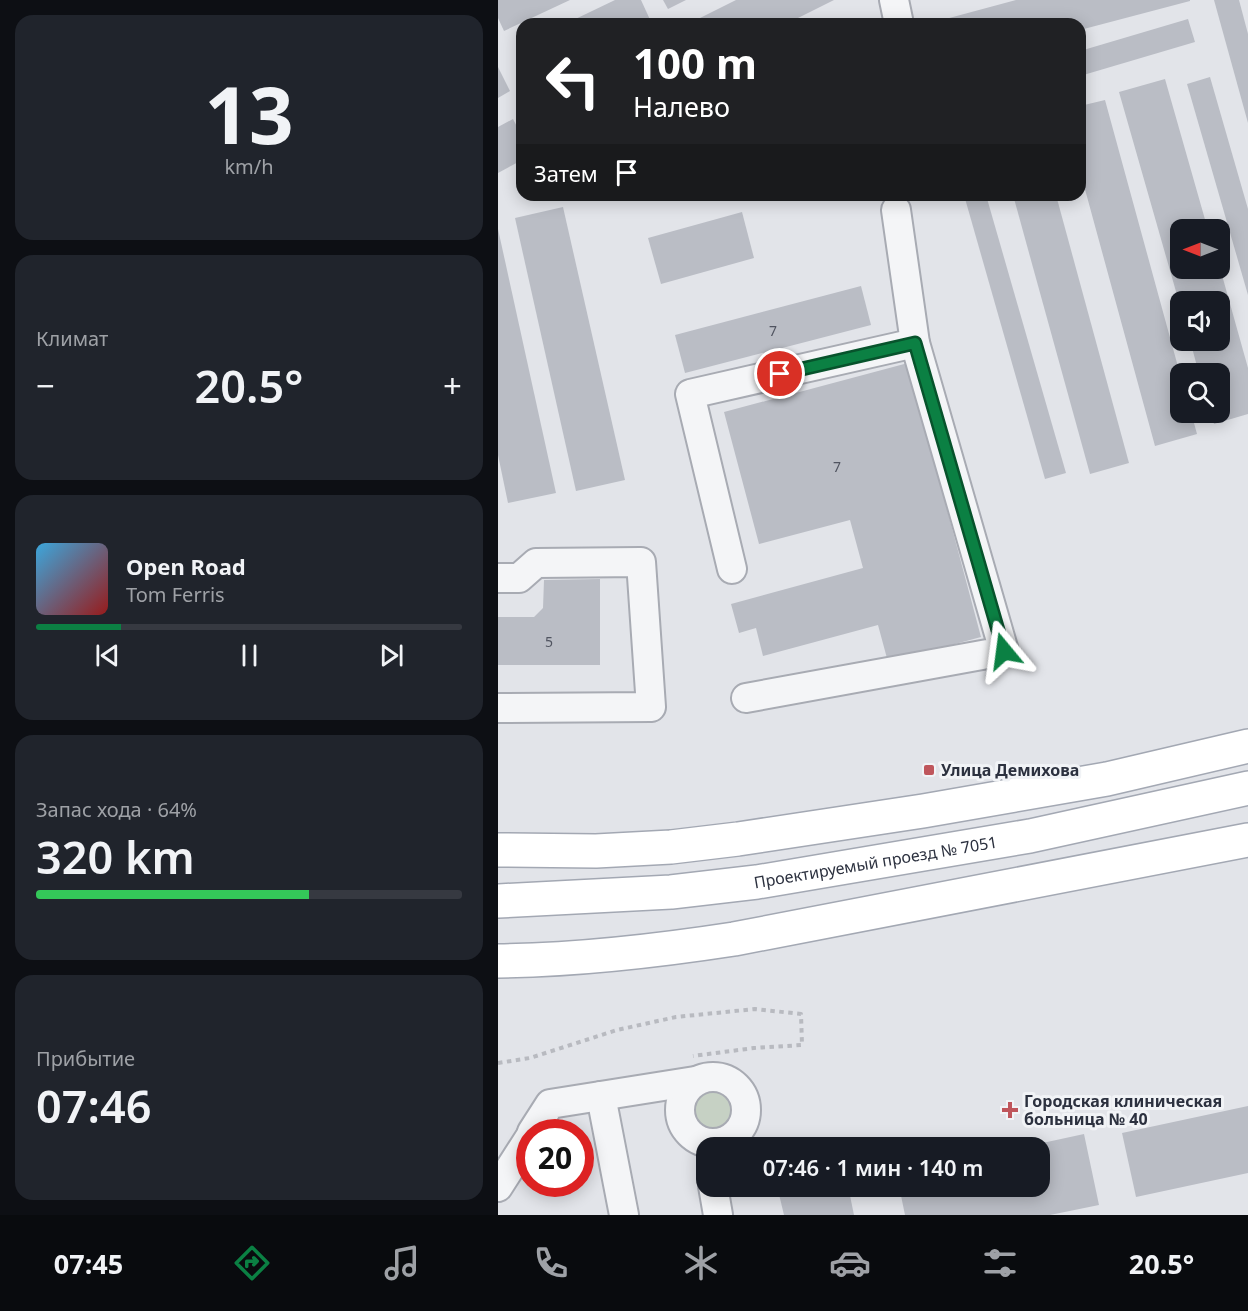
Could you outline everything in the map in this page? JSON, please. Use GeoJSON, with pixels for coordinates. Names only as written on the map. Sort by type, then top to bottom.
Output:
{"type":"FeatureCollection","features":[{"type":"Feature","properties":{"kind":"main road"},"geometry":{"type":"LineString","coordinates":[[498,850],[596,851],[671,847],[738,839],[923,811],[1107,779],[1248,746]]}},
{"type":"Feature","properties":{"kind":"main road","name":"Проектируемый проезд № 7051"},"geometry":{"type":"LineString","coordinates":[[498,901],[671,892],[757,882],[1030,836],[1248,788]]}},
{"type":"Feature","properties":{"kind":"main road"},"geometry":{"type":"LineString","coordinates":[[498,961],[547,960],[652,952],[734,939],[1248,840]]}},
{"type":"Feature","properties":{"kind":"street"},"geometry":{"type":"LineString","coordinates":[[894,0],[898,18]]}},
{"type":"Feature","properties":{"kind":"street"},"geometry":{"type":"LineString","coordinates":[[746,698],[1004,651],[915,343],[896,210]]}},
{"type":"Feature","properties":{"kind":"street"},"geometry":{"type":"LineString","coordinates":[[732,569],[690,394],[915,343]]}},
{"type":"Feature","properties":{"kind":"street"},"geometry":{"type":"LineString","coordinates":[[498,578],[519,578],[536,563],[641,562],[651,707],[498,708]]}},
{"type":"Feature","properties":{"kind":"street"},"geometry":{"type":"LineString","coordinates":[[540,1119],[550,1104],[639,1090],[691,1069]]}},
{"type":"Feature","properties":{"kind":"street"},"geometry":{"type":"LineString","coordinates":[[691,1069],[680,1109],[681,1120],[696,1138]]}},
{"type":"Feature","properties":{"kind":"street"},"geometry":{"type":"LineString","coordinates":[[691,1069],[705,1077],[716,1076],[727,1079],[736,1085],[742,1094],[746,1104],[746,1115],[743,1125],[732,1137]]}},
{"type":"Feature","properties":{"kind":"street"},"geometry":{"type":"LineString","coordinates":[[639,1090],[658,1096],[680,1109]]}},
{"type":"Feature","properties":{"kind":"street"},"geometry":{"type":"LineString","coordinates":[[601,1096],[624,1215]]}},
{"type":"Feature","properties":{"kind":"street"},"geometry":{"type":"LineString","coordinates":[[498,1186],[516,1158]]}},
{"type":"Feature","properties":{"kind":"street"},"geometry":{"type":"LineString","coordinates":[[715,1197],[718,1215]]}},
{"type":"Feature","properties":{"kind":"path"},"geometry":{"type":"LineString","coordinates":[[498,1063],[530,1058],[617,1030],[676,1017],[755,1009],[801,1014],[802,1045],[754,1048],[691,1069]]}},
{"type":"Feature","properties":{"kind":"green space"},"geometry":{"type":"Polygon","coordinates":[[[713,1086],[730,1093],[737,1110],[730,1127],[713,1134],[696,1127],[689,1110],[696,1093],[713,1086]]]}},
{"type":"Feature","properties":{"kind":"building"},"geometry":{"type":"Polygon","coordinates":[[[498,0],[570,0],[532,18],[516,18],[516,25],[504,31],[498,18],[498,0]]]}},
{"type":"Feature","properties":{"kind":"building"},"geometry":{"type":"Polygon","coordinates":[[[615,0],[641,0],[649,18],[578,18],[615,0]]]}},
{"type":"Feature","properties":{"kind":"building"},"geometry":{"type":"Polygon","coordinates":[[[663,0],[686,0],[668,9],[663,0]]]}},
{"type":"Feature","properties":{"kind":"building"},"geometry":{"type":"Polygon","coordinates":[[[736,0],[834,0],[798,18],[700,18],[736,0]]]}},
{"type":"Feature","properties":{"kind":"building"},"geometry":{"type":"Polygon","coordinates":[[[1016,0],[1190,0],[1086,28],[1086,18],[949,18],[1016,0]]]}},
{"type":"Feature","properties":{"kind":"building"},"geometry":{"type":"Polygon","coordinates":[[[1214,0],[1239,0],[1248,34],[1248,123],[1214,0]]]}},
{"type":"Feature","properties":{"kind":"building"},"geometry":{"type":"Polygon","coordinates":[[[1188,19],[1195,42],[1086,74],[1086,49],[1188,19]]]}},
{"type":"Feature","properties":{"kind":"building"},"geometry":{"type":"Polygon","coordinates":[[[498,67],[510,91],[498,98],[498,67]]]}},
{"type":"Feature","properties":{"kind":"building"},"geometry":{"type":"Polygon","coordinates":[[[1210,77],[1248,209],[1248,295],[1230,233],[1230,219],[1226,219],[1187,84],[1210,77]]]}},
{"type":"Feature","properties":{"kind":"building"},"geometry":{"type":"Polygon","coordinates":[[[1165,79],[1205,219],[1170,219],[1170,270],[1119,92],[1165,79]]]}},
{"type":"Feature","properties":{"kind":"building"},"geometry":{"type":"Polygon","coordinates":[[[1105,100],[1170,337],[1170,351],[1174,351],[1177,363],[1170,363],[1170,423],[1194,423],[1197,434],[1155,446],[1086,193],[1086,105],[1105,100]]]}},
{"type":"Feature","properties":{"kind":"building"},"geometry":{"type":"Polygon","coordinates":[[[513,119],[516,125],[516,163],[498,173],[498,127],[513,119]]]}},
{"type":"Feature","properties":{"kind":"building"},"geometry":{"type":"Polygon","coordinates":[[[966,201],[988,201],[1066,473],[1045,479],[966,201]]]}},
{"type":"Feature","properties":{"kind":"building"},"geometry":{"type":"Polygon","coordinates":[[[1015,201],[1058,201],[1129,463],[1090,474],[1015,201]]]}},
{"type":"Feature","properties":{"kind":"building"},"geometry":{"type":"Polygon","coordinates":[[[563,207],[625,480],[576,491],[515,218],[563,207]]]}},
{"type":"Feature","properties":{"kind":"building"},"geometry":{"type":"Polygon","coordinates":[[[742,212],[754,258],[661,284],[648,238],[742,212]]]}},
{"type":"Feature","properties":{"kind":"building"},"geometry":{"type":"Polygon","coordinates":[[[498,229],[556,493],[508,503],[498,455],[498,229]]]}},
{"type":"Feature","properties":{"kind":"building"},"geometry":{"type":"Polygon","coordinates":[[[1172,279],[1223,279],[1226,291],[1176,291],[1172,279]]]}},
{"type":"Feature","properties":{"kind":"building"},"geometry":{"type":"Polygon","coordinates":[[[861,286],[871,325],[685,373],[675,335],[861,286]]]}},
{"type":"Feature","properties":{"kind":"building"},"geometry":{"type":"Polygon","coordinates":[[[1230,304],[1248,368],[1248,414],[1230,419],[1230,363],[1196,363],[1193,351],[1230,351],[1230,304]]]}},
{"type":"Feature","properties":{"kind":"building"},"geometry":{"type":"Polygon","coordinates":[[[908,363],[981,637],[888,662],[878,625],[763,656],[756,628],[739,633],[731,604],[863,568],[850,520],[759,544],[724,412],[908,363]]]}},
{"type":"Feature","properties":{"kind":"building"},"geometry":{"type":"Polygon","coordinates":[[[600,579],[600,665],[498,665],[498,617],[534,617],[543,608],[544,580],[600,579]]]}},
{"type":"Feature","properties":{"kind":"building"},"geometry":{"type":"Polygon","coordinates":[[[1248,1106],[1248,1173],[1136,1197],[1122,1133],[1248,1106]]]}},
{"type":"Feature","properties":{"kind":"building"},"geometry":{"type":"Polygon","coordinates":[[[1084,1134],[1099,1205],[1050,1215],[905,1215],[901,1197],[1050,1197],[1050,1141],[1084,1134]]]}},
{"type":"Feature","properties":{"kind":"building"},"geometry":{"type":"Polygon","coordinates":[[[780,1197],[850,1197],[854,1215],[784,1215],[780,1197]]]}},
{"type":"Feature","properties":{"kind":"place","name":"Улица Демихова"},"geometry":{"type":"Point","coordinates":[929,770]}},
{"type":"Feature","properties":{"kind":"place","name":"Городская клиническая больница № 40"},"geometry":{"type":"Point","coordinates":[1010,1110]}},
{"type":"Feature","properties":{"kind":"route"},"geometry":{"type":"LineString","coordinates":[[780,374],[915,343],[1004,651]]}}]}
